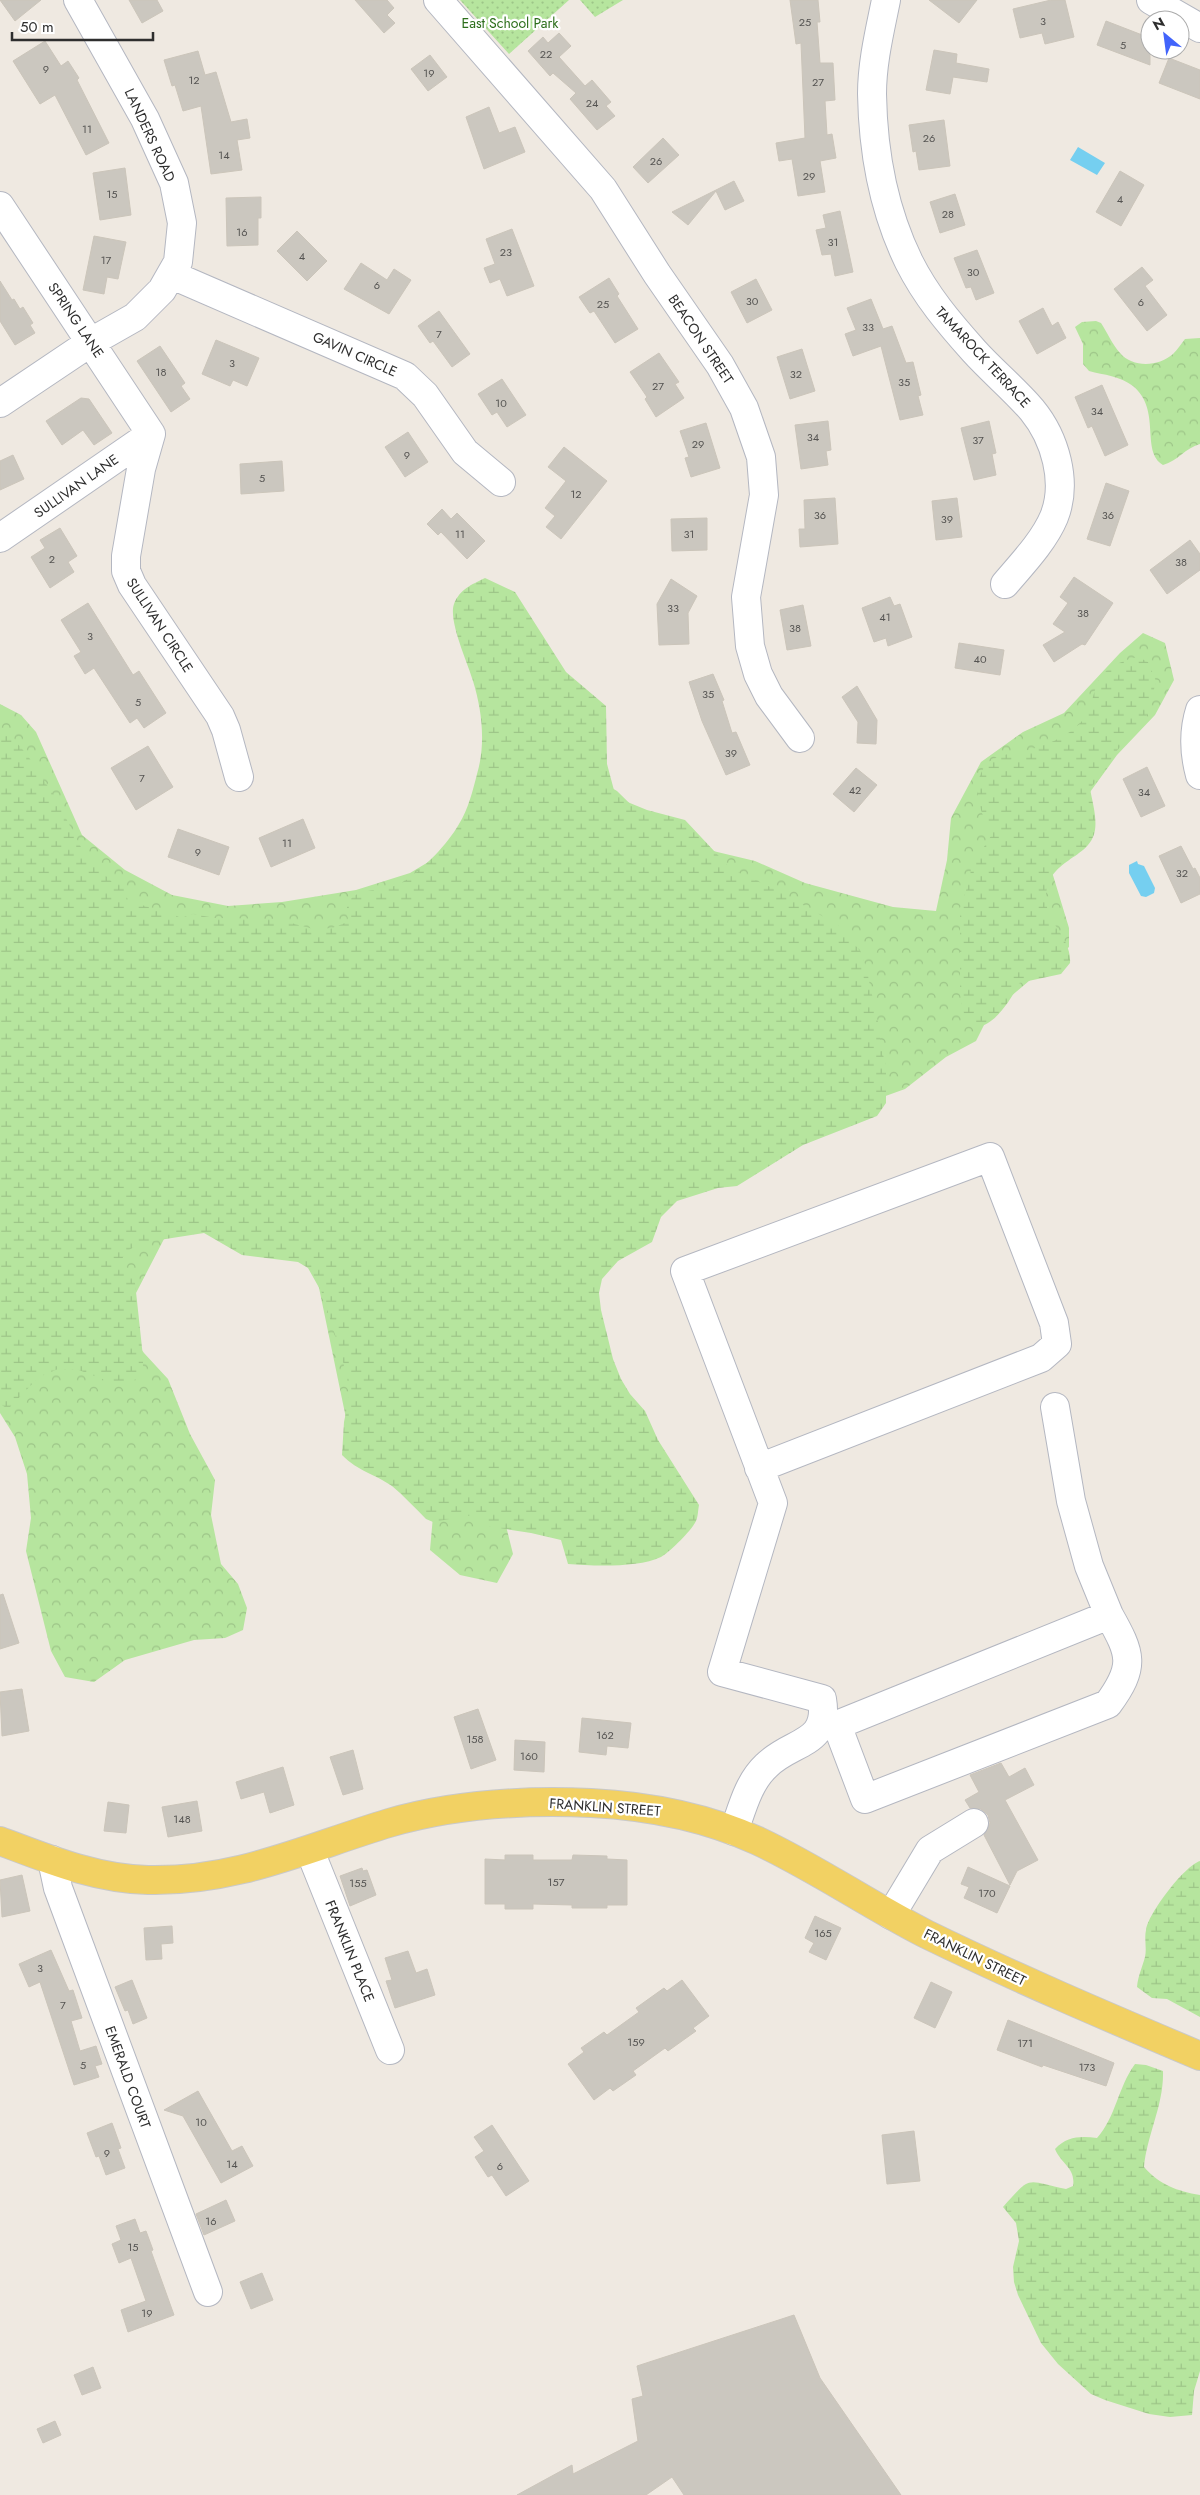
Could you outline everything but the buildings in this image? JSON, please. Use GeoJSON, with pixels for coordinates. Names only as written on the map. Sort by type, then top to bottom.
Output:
{"type":"FeatureCollection","features":[{"type":"Feature","properties":{"kind":"main road","name":"FRANKLIN STREET"},"geometry":{"type":"LineString","coordinates":[[0,1842],[96,1873],[145,1880],[164,1880],[241,1871],[310,1851],[390,1823],[445,1811],[499,1804],[591,1803],[647,1808],[734,1831],[787,1855],[891,1915],[1043,1990],[1200,2056]]}},
{"type":"Feature","properties":{"kind":"street","name":"LANDERS ROAD"},"geometry":{"type":"LineString","coordinates":[[0,403],[92,342],[135,317],[162,290],[178,262],[182,237],[181,211],[174,183],[145,119],[78,0]]}},
{"type":"Feature","properties":{"kind":"street","name":"BEACON STREET"},"geometry":{"type":"LineString","coordinates":[[438,0],[608,195],[657,274],[720,365],[744,408],[761,457],[764,495],[746,597],[750,646],[758,674],[768,696],[800,738]]}},
{"type":"Feature","properties":{"kind":"street","name":"TAMAROCK TERRACE"},"geometry":{"type":"LineString","coordinates":[[886,0],[878,36],[872,93],[880,174],[892,221],[910,263],[935,306],[987,366],[1034,412],[1050,441],[1058,470],[1060,493],[1053,518],[1006,584]]}},
{"type":"Feature","properties":{"kind":"street"},"geometry":{"type":"LineString","coordinates":[[1151,0],[1200,28]]}},
{"type":"Feature","properties":{"kind":"street","name":"SPRING LANE"},"geometry":{"type":"LineString","coordinates":[[0,206],[92,342],[151,434]]}},
{"type":"Feature","properties":{"kind":"street","name":"GAVIN CIRCLE"},"geometry":{"type":"LineString","coordinates":[[172,275],[405,376],[425,395],[465,452],[501,482]]}},
{"type":"Feature","properties":{"kind":"street","name":"SULLIVAN LANE"},"geometry":{"type":"LineString","coordinates":[[0,538],[151,434]]}},
{"type":"Feature","properties":{"kind":"street","name":"SULLIVAN CIRCLE"},"geometry":{"type":"LineString","coordinates":[[151,434],[141,470],[126,556],[126,571],[132,585],[220,716],[226,730],[238,778]]}},
{"type":"Feature","properties":{"kind":"street"},"geometry":{"type":"LineString","coordinates":[[1200,710],[1194,745],[1200,775]]}},
{"type":"Feature","properties":{"kind":"street"},"geometry":{"type":"LineString","coordinates":[[759,1468],[1041,1358],[1057,1344],[1054,1323],[990,1157],[685,1270],[772,1503],[722,1672],[822,1699],[824,1714],[829,1726],[865,1799],[1108,1704],[1124,1683],[1128,1664],[1122,1639],[1109,1615],[1089,1566],[1071,1501],[1054,1407]]}},
{"type":"Feature","properties":{"kind":"street"},"geometry":{"type":"LineString","coordinates":[[734,1831],[752,1783],[765,1766],[782,1752],[808,1741],[829,1726],[1109,1615]]}},
{"type":"Feature","properties":{"kind":"street"},"geometry":{"type":"LineString","coordinates":[[891,1915],[930,1850],[974,1823]]}},
{"type":"Feature","properties":{"kind":"street","name":"FRANKLIN PLACE"},"geometry":{"type":"LineString","coordinates":[[310,1851],[390,2050]]}},
{"type":"Feature","properties":{"kind":"street","name":"EMERALD COURT"},"geometry":{"type":"LineString","coordinates":[[52,1860],[58,1888],[208,2292]]}},
{"type":"Feature","properties":{"kind":"green space","name":"East School Park"},"geometry":{"type":"Polygon","coordinates":[[[460,0],[569,0],[509,54],[460,0]]]}},
{"type":"Feature","properties":{"kind":"green space","name":"East School Park"},"geometry":{"type":"Polygon","coordinates":[[[580,0],[623,0],[595,17],[580,0]]]}},
{"type":"Feature","properties":{"kind":"green space"},"geometry":{"type":"Polygon","coordinates":[[[1096,321],[1101,323],[1112,342],[1125,358],[1139,363],[1146,364],[1160,361],[1173,354],[1185,339],[1200,338],[1200,444],[1163,465],[1156,459],[1151,440],[1147,407],[1142,396],[1128,383],[1117,378],[1089,371],[1083,364],[1083,344],[1075,327],[1082,322],[1096,321]]]}},
{"type":"Feature","properties":{"kind":"green space"},"geometry":{"type":"Polygon","coordinates":[[[485,578],[515,592],[566,672],[606,706],[607,764],[615,794],[625,801],[647,810],[685,820],[731,869],[779,891],[841,927],[860,951],[866,967],[886,1065],[886,1103],[877,1116],[803,1145],[737,1186],[718,1188],[677,1201],[661,1217],[652,1242],[618,1261],[602,1279],[599,1293],[601,1310],[613,1359],[621,1379],[630,1394],[645,1411],[658,1440],[699,1505],[696,1521],[670,1551],[651,1561],[628,1565],[568,1564],[561,1540],[486,1526],[473,1515],[433,1522],[426,1519],[392,1486],[348,1461],[342,1455],[344,1422],[350,1392],[342,1357],[322,1293],[308,1268],[298,1262],[242,1255],[204,1233],[140,1243],[126,1252],[122,1259],[135,1283],[143,1357],[143,1368],[138,1378],[130,1382],[113,1383],[76,1369],[58,1369],[39,1377],[8,1409],[0,1404],[0,730],[13,738],[28,756],[56,799],[85,855],[111,881],[118,882],[125,889],[128,901],[162,910],[181,918],[193,914],[215,918],[277,919],[313,929],[332,928],[345,923],[348,919],[347,907],[351,899],[357,894],[396,885],[405,881],[420,869],[448,840],[465,813],[480,763],[482,727],[476,692],[459,642],[453,611],[454,604],[459,595],[471,585],[485,578]]]}},
{"type":"Feature","properties":{"kind":"green space"},"geometry":{"type":"Polygon","coordinates":[[[1143,633],[1165,643],[1174,680],[1155,715],[1117,755],[1061,832],[1049,862],[1069,928],[1069,947],[989,1015],[976,1041],[946,1057],[905,1089],[758,1142],[607,1247],[506,1526],[513,1554],[497,1583],[460,1575],[430,1550],[433,1516],[353,1452],[318,1283],[308,1250],[225,1226],[164,1239],[121,1322],[144,1353],[168,1379],[190,1434],[215,1480],[211,1515],[221,1564],[238,1584],[247,1608],[243,1630],[225,1638],[194,1640],[125,1660],[94,1682],[65,1677],[51,1651],[26,1551],[31,1518],[27,1474],[15,1437],[0,1413],[0,704],[21,715],[36,732],[82,835],[125,870],[172,895],[228,906],[282,902],[356,890],[410,873],[582,770],[617,791],[667,840],[755,861],[805,883],[893,907],[936,911],[947,860],[951,818],[981,762],[1023,732],[1064,713],[1120,653],[1143,633]]]}},
{"type":"Feature","properties":{"kind":"green space"},"geometry":{"type":"Polygon","coordinates":[[[1138,657],[1148,662],[1156,681],[1148,714],[1115,753],[1099,779],[1090,788],[1095,819],[1095,830],[1091,840],[1085,848],[1060,867],[1048,885],[1047,908],[1067,946],[1070,954],[1070,963],[1061,974],[1019,983],[1008,1002],[993,1020],[984,1025],[976,1026],[968,1021],[962,1009],[960,991],[960,908],[970,879],[971,867],[991,836],[979,804],[978,787],[982,771],[986,765],[997,757],[1043,745],[1074,729],[1084,719],[1100,679],[1107,670],[1119,663],[1138,657]]]}},
{"type":"Feature","properties":{"kind":"green space"},"geometry":{"type":"Polygon","coordinates":[[[1200,1861],[1200,2017],[1167,1999],[1152,1998],[1137,1987],[1145,1957],[1145,1933],[1153,1913],[1176,1881],[1200,1861]]]}},
{"type":"Feature","properties":{"kind":"green space"},"geometry":{"type":"Polygon","coordinates":[[[1135,2064],[1146,2065],[1163,2071],[1161,2096],[1148,2143],[1144,2167],[1169,2186],[1200,2195],[1200,2371],[1194,2391],[1192,2415],[1170,2417],[1149,2414],[1091,2394],[1058,2364],[1041,2343],[1018,2295],[1014,2282],[1013,2267],[1019,2241],[1016,2223],[1003,2207],[1019,2189],[1030,2183],[1035,2182],[1066,2189],[1073,2186],[1070,2170],[1055,2149],[1069,2139],[1097,2138],[1109,2121],[1129,2073],[1135,2064]]]}},
{"type":"Feature","properties":{"kind":"water"},"geometry":{"type":"Polygon","coordinates":[[[1078,147],[1105,163],[1097,175],[1070,160],[1078,147]]]}},
{"type":"Feature","properties":{"kind":"water"},"geometry":{"type":"Polygon","coordinates":[[[1137,861],[1138,864],[1144,866],[1155,888],[1154,893],[1146,897],[1141,896],[1129,873],[1129,865],[1137,861]]]}}]}
